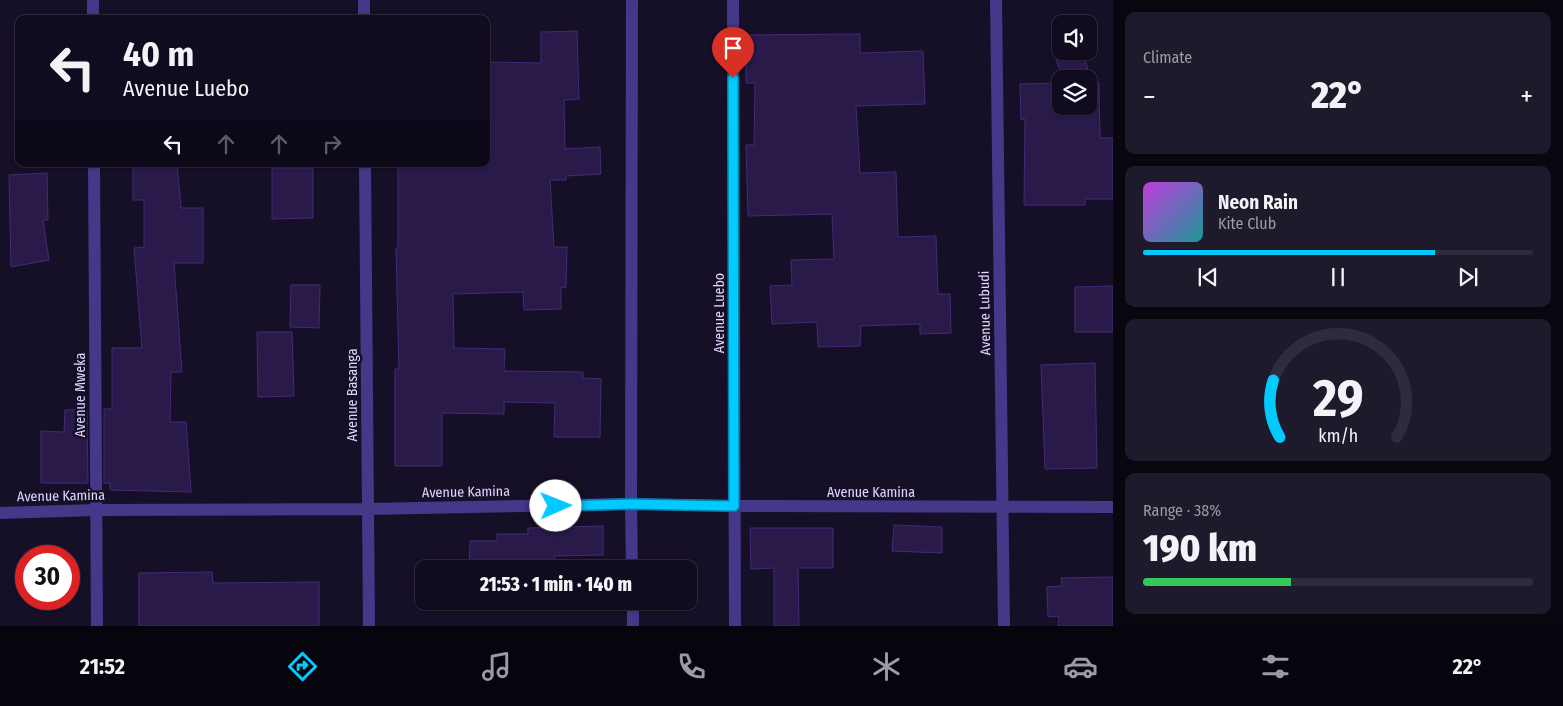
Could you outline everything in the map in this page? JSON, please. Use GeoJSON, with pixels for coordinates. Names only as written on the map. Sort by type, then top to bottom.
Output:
{"type":"FeatureCollection","features":[{"type":"Feature","properties":{"kind":"street"},"geometry":{"type":"LineString","coordinates":[[93,0],[93,15]]}},
{"type":"Feature","properties":{"kind":"street"},"geometry":{"type":"LineString","coordinates":[[364,0],[364,15]]}},
{"type":"Feature","properties":{"kind":"street"},"geometry":{"type":"LineString","coordinates":[[632,0],[632,560]]}},
{"type":"Feature","properties":{"kind":"street","name":"Avenue Luebo"},"geometry":{"type":"LineString","coordinates":[[733,0],[734,626]]}},
{"type":"Feature","properties":{"kind":"street","name":"Avenue Lubudi"},"geometry":{"type":"LineString","coordinates":[[996,0],[1004,626]]}},
{"type":"Feature","properties":{"kind":"street","name":"Avenue Mweka"},"geometry":{"type":"LineString","coordinates":[[94,167],[97,626]]}},
{"type":"Feature","properties":{"kind":"street","name":"Avenue Basanga"},"geometry":{"type":"LineString","coordinates":[[365,167],[369,626]]}},
{"type":"Feature","properties":{"kind":"street","name":"Avenue Kamina"},"geometry":{"type":"LineString","coordinates":[[0,513],[95,510],[368,509],[631,504],[1113,507]]}},
{"type":"Feature","properties":{"kind":"street"},"geometry":{"type":"LineString","coordinates":[[632,610],[633,626]]}},
{"type":"Feature","properties":{"kind":"building"},"geometry":{"type":"Polygon","coordinates":[[[577,31],[579,99],[564,100],[565,149],[600,147],[601,174],[566,176],[566,180],[550,180],[554,247],[567,247],[566,288],[561,287],[561,309],[524,310],[523,292],[453,294],[454,348],[505,349],[504,371],[583,372],[583,378],[601,379],[600,437],[554,437],[555,403],[504,402],[504,414],[442,413],[442,466],[395,466],[395,369],[399,369],[396,248],[398,248],[398,167],[490,167],[490,62],[541,63],[541,32],[577,31]]]}},
{"type":"Feature","properties":{"kind":"building"},"geometry":{"type":"Polygon","coordinates":[[[860,34],[860,53],[923,51],[925,104],[856,106],[860,173],[896,172],[898,237],[936,236],[938,294],[950,294],[951,333],[920,334],[920,324],[861,326],[860,346],[818,347],[817,322],[772,324],[770,286],[792,285],[791,260],[834,259],[832,214],[748,216],[746,145],[754,145],[755,83],[746,83],[746,35],[860,34]]]}},
{"type":"Feature","properties":{"kind":"building"},"geometry":{"type":"Polygon","coordinates":[[[1057,60],[1085,60],[1088,70],[1059,70],[1057,60]]]}},
{"type":"Feature","properties":{"kind":"building"},"geometry":{"type":"Polygon","coordinates":[[[1097,82],[1099,82],[1100,138],[1113,138],[1113,199],[1085,199],[1085,205],[1024,205],[1025,119],[1021,120],[1020,84],[1052,83],[1052,115],[1097,115],[1097,82]]]}},
{"type":"Feature","properties":{"kind":"building"},"geometry":{"type":"Polygon","coordinates":[[[133,167],[177,167],[181,208],[203,208],[203,263],[174,263],[182,372],[171,372],[170,422],[186,422],[191,492],[110,490],[110,483],[104,483],[104,409],[112,409],[112,348],[142,348],[134,248],[144,247],[144,200],[133,200],[133,167]]]}},
{"type":"Feature","properties":{"kind":"building"},"geometry":{"type":"Polygon","coordinates":[[[272,168],[313,168],[313,218],[272,219],[272,168]]]}},
{"type":"Feature","properties":{"kind":"building"},"geometry":{"type":"Polygon","coordinates":[[[47,173],[48,220],[43,220],[49,260],[11,267],[9,175],[47,173]]]}},
{"type":"Feature","properties":{"kind":"building"},"geometry":{"type":"Polygon","coordinates":[[[291,285],[320,285],[319,328],[290,327],[291,285]]]}},
{"type":"Feature","properties":{"kind":"building"},"geometry":{"type":"Polygon","coordinates":[[[1113,286],[1113,332],[1075,332],[1075,287],[1113,286]]]}},
{"type":"Feature","properties":{"kind":"building"},"geometry":{"type":"Polygon","coordinates":[[[257,332],[292,332],[294,396],[258,397],[257,332]]]}},
{"type":"Feature","properties":{"kind":"building"},"geometry":{"type":"Polygon","coordinates":[[[1095,363],[1097,468],[1045,469],[1041,365],[1095,363]]]}},
{"type":"Feature","properties":{"kind":"building"},"geometry":{"type":"Polygon","coordinates":[[[87,409],[88,483],[41,483],[41,431],[64,432],[65,410],[87,409]]]}},
{"type":"Feature","properties":{"kind":"building"},"geometry":{"type":"Polygon","coordinates":[[[894,525],[942,527],[942,553],[892,551],[894,525]]]}},
{"type":"Feature","properties":{"kind":"building"},"geometry":{"type":"Polygon","coordinates":[[[603,526],[603,555],[554,556],[554,560],[469,560],[470,541],[497,541],[497,534],[528,534],[528,528],[603,526]]]}},
{"type":"Feature","properties":{"kind":"building"},"geometry":{"type":"Polygon","coordinates":[[[750,528],[833,528],[833,568],[798,568],[799,626],[774,626],[774,568],[751,569],[750,528]]]}},
{"type":"Feature","properties":{"kind":"building"},"geometry":{"type":"Polygon","coordinates":[[[212,572],[213,583],[319,582],[319,626],[139,626],[139,573],[212,572]]]}},
{"type":"Feature","properties":{"kind":"building"},"geometry":{"type":"Polygon","coordinates":[[[1113,577],[1113,626],[1058,626],[1059,616],[1048,617],[1047,587],[1062,586],[1061,578],[1113,577]]]}},
{"type":"Feature","properties":{"kind":"route"},"geometry":{"type":"LineString","coordinates":[[556,506],[631,504],[734,506],[733,78]]}}]}
